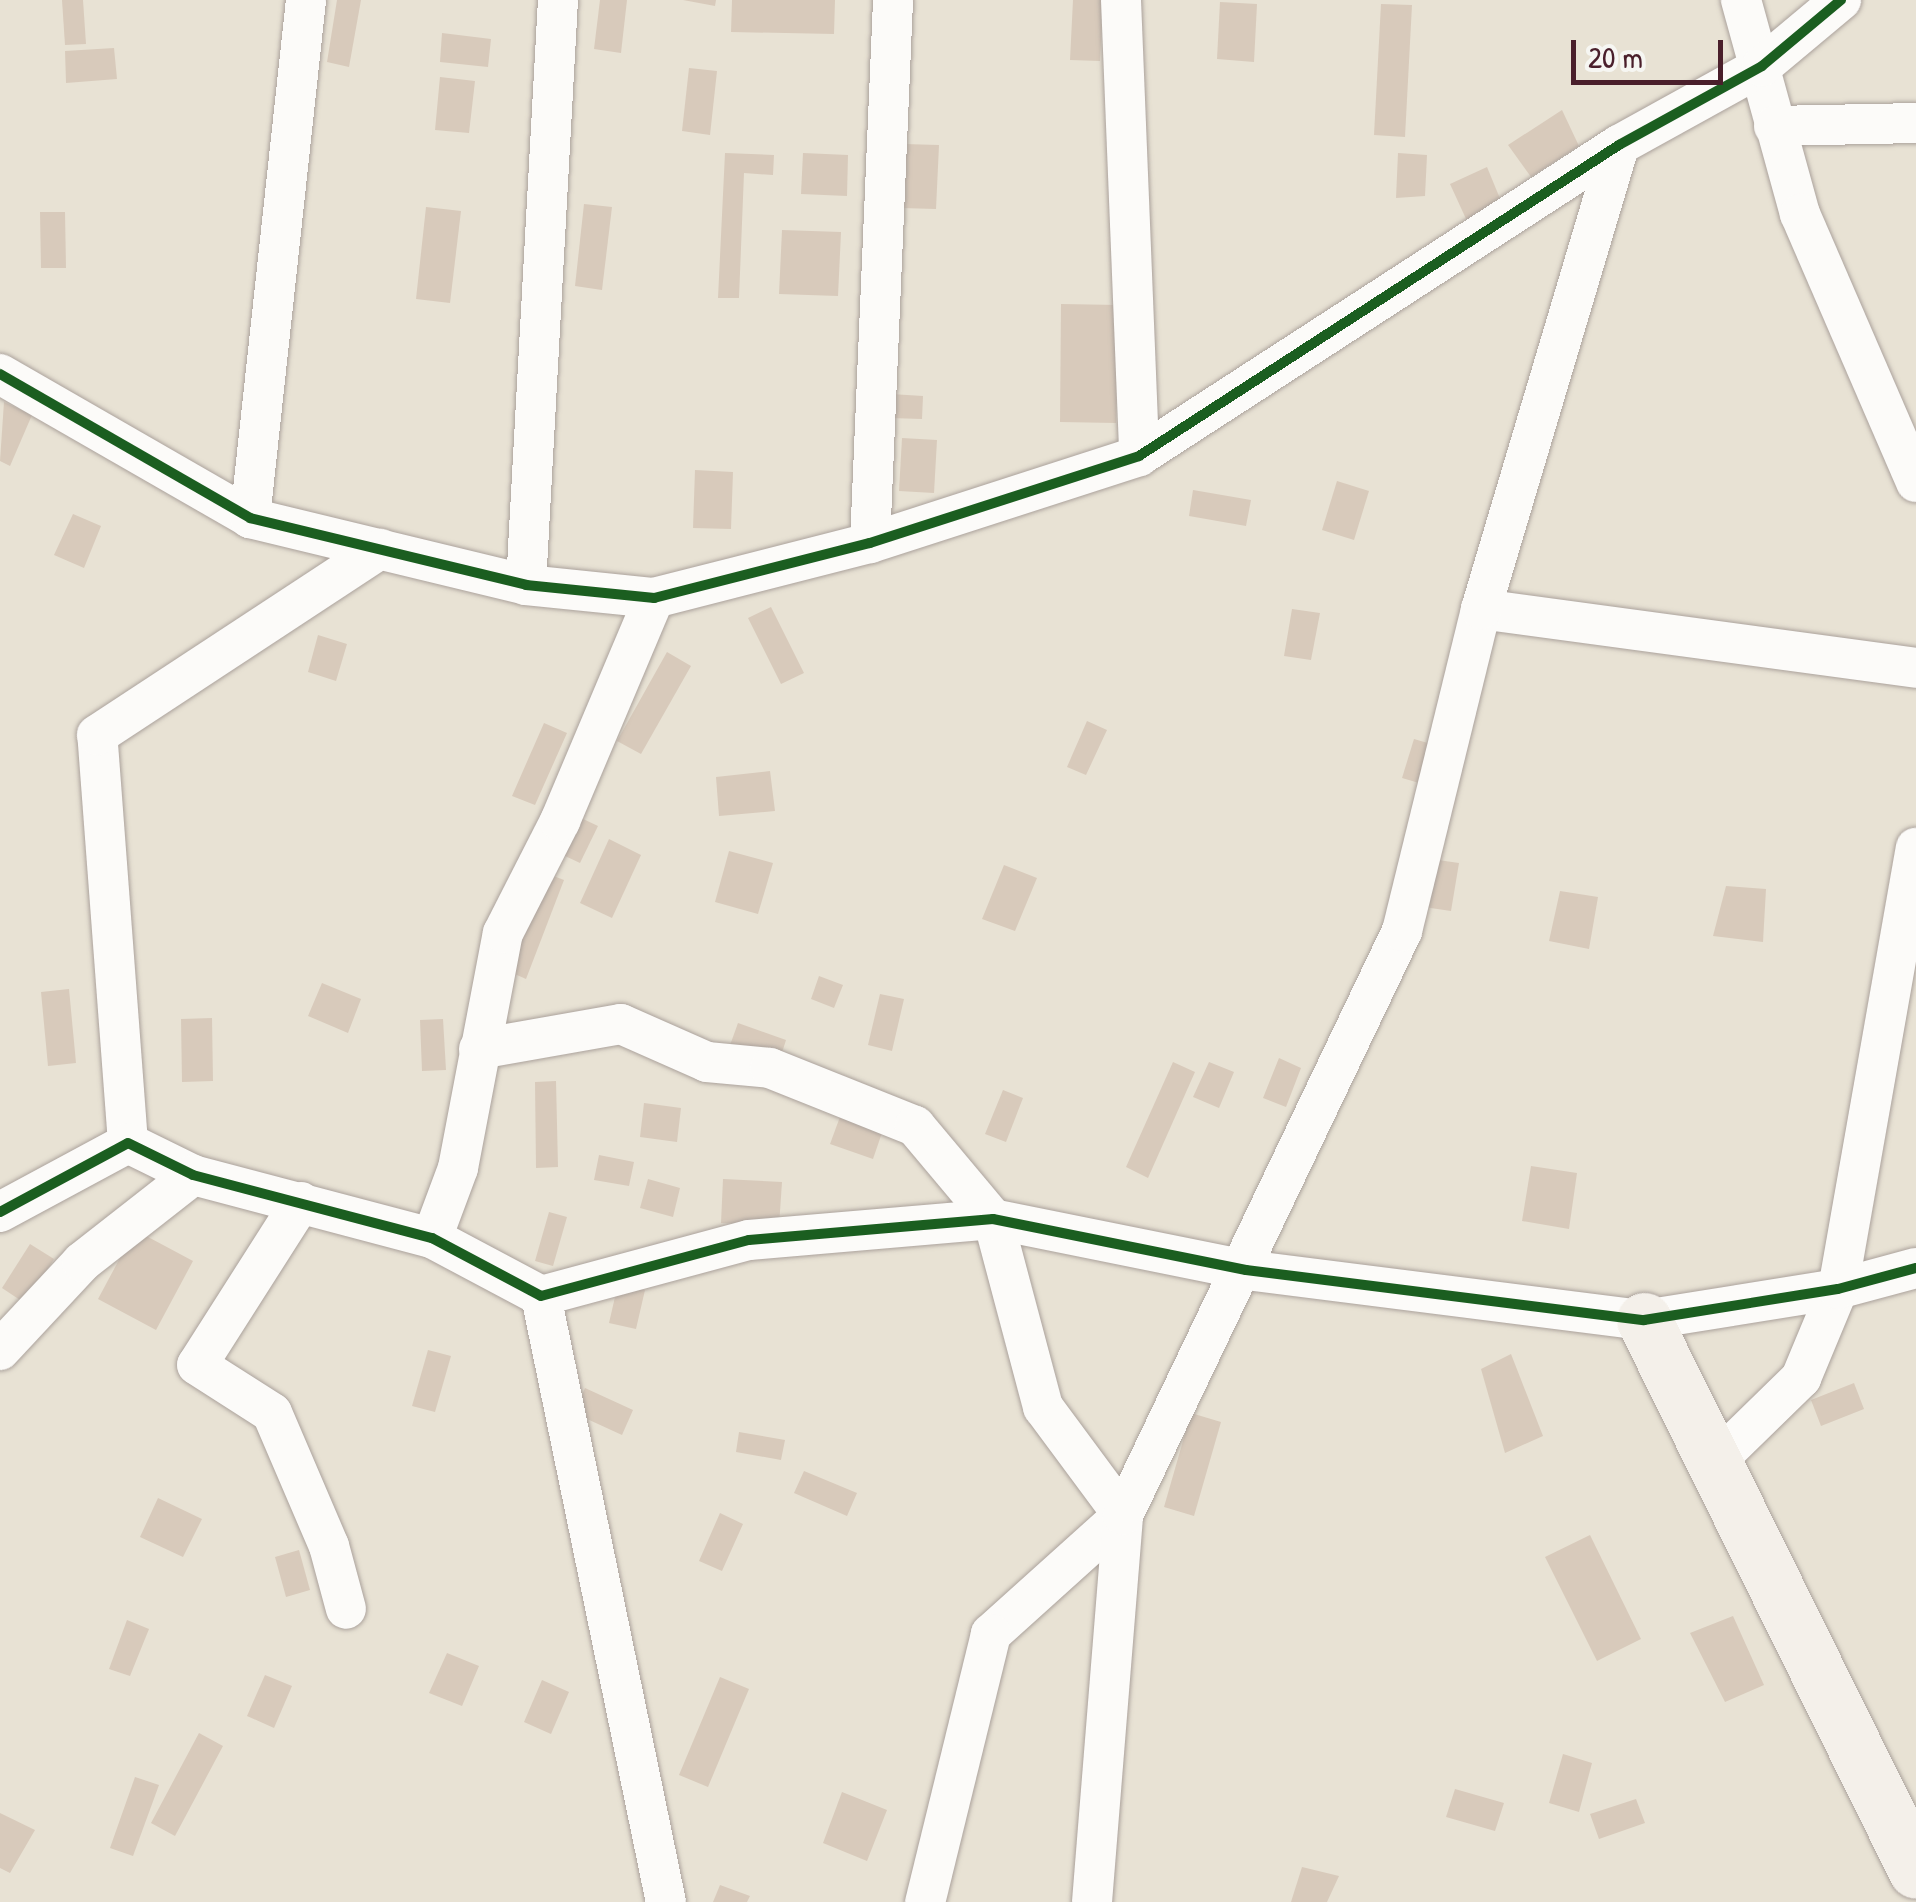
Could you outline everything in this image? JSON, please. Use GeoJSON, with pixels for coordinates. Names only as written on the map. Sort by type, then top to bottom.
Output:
{"type":"FeatureCollection","features":[{"type":"Feature","properties":{"kind":"street"},"geometry":{"type":"LineString","coordinates":[[250,518],[306,0]]}},
{"type":"Feature","properties":{"kind":"street"},"geometry":{"type":"LineString","coordinates":[[526,585],[558,0]]}},
{"type":"Feature","properties":{"kind":"street"},"geometry":{"type":"LineString","coordinates":[[870,543],[893,0]]}},
{"type":"Feature","properties":{"kind":"street"},"geometry":{"type":"LineString","coordinates":[[1121,0],[1139,456]]}},
{"type":"Feature","properties":{"kind":"street"},"geometry":{"type":"LineString","coordinates":[[1741,0],[1800,214],[1916,482]]}},
{"type":"Feature","properties":{"kind":"street"},"geometry":{"type":"LineString","coordinates":[[0,374],[250,518],[526,585],[654,598],[870,543],[1139,456],[1619,145],[1762,66],[1841,0]]}},
{"type":"Feature","properties":{"kind":"street"},"geometry":{"type":"LineString","coordinates":[[1774,126],[1916,122]]}},
{"type":"Feature","properties":{"kind":"street"},"geometry":{"type":"LineString","coordinates":[[925,1902],[991,1634],[1123,1516],[1246,1270],[1402,931],[1481,609],[1619,145]]}},
{"type":"Feature","properties":{"kind":"street"},"geometry":{"type":"LineString","coordinates":[[128,1143],[97,735],[380,549]]}},
{"type":"Feature","properties":{"kind":"street"},"geometry":{"type":"LineString","coordinates":[[432,1238],[458,1168],[502,933],[560,820],[654,598]]}},
{"type":"Feature","properties":{"kind":"street"},"geometry":{"type":"LineString","coordinates":[[1481,609],[1916,668]]}},
{"type":"Feature","properties":{"kind":"street"},"geometry":{"type":"LineString","coordinates":[[1714,1463],[1801,1378],[1838,1288],[1916,848]]}},
{"type":"Feature","properties":{"kind":"street"},"geometry":{"type":"LineString","coordinates":[[479,1049],[621,1024],[707,1062],[770,1068],[915,1126],[993,1219],[1044,1407],[1123,1516],[1092,1902]]}},
{"type":"Feature","properties":{"kind":"street"},"geometry":{"type":"LineString","coordinates":[[128,1143],[193,1174],[432,1238],[542,1296],[749,1240],[993,1219],[1246,1270],[1644,1320],[1838,1288],[1916,1268]]}},
{"type":"Feature","properties":{"kind":"street"},"geometry":{"type":"LineString","coordinates":[[0,1212],[128,1143]]}},
{"type":"Feature","properties":{"kind":"street"},"geometry":{"type":"LineString","coordinates":[[0,1350],[82,1262],[193,1174]]}},
{"type":"Feature","properties":{"kind":"street"},"geometry":{"type":"LineString","coordinates":[[302,1202],[197,1365],[272,1413],[329,1546],[346,1609]]}},
{"type":"Feature","properties":{"kind":"street"},"geometry":{"type":"LineString","coordinates":[[542,1296],[666,1902]]}},
{"type":"Feature","properties":{"kind":"street"},"geometry":{"type":"LineString","coordinates":[[1644,1320],[1916,1871]]}},
{"type":"Feature","properties":{"kind":"building"},"geometry":{"type":"Polygon","coordinates":[[[62,0],[83,0],[86,44],[65,45],[62,0]]]}},
{"type":"Feature","properties":{"kind":"building"},"geometry":{"type":"Polygon","coordinates":[[[337,0],[361,0],[349,67],[327,62],[337,0]]]}},
{"type":"Feature","properties":{"kind":"building"},"geometry":{"type":"Polygon","coordinates":[[[600,0],[627,0],[621,53],[594,49],[600,0]]]}},
{"type":"Feature","properties":{"kind":"building"},"geometry":{"type":"Polygon","coordinates":[[[683,0],[716,0],[715,6],[683,0]]]}},
{"type":"Feature","properties":{"kind":"building"},"geometry":{"type":"Polygon","coordinates":[[[732,0],[835,0],[834,34],[731,32],[732,0]]]}},
{"type":"Feature","properties":{"kind":"building"},"geometry":{"type":"Polygon","coordinates":[[[1073,0],[1103,0],[1100,61],[1070,60],[1073,0]]]}},
{"type":"Feature","properties":{"kind":"building"},"geometry":{"type":"Polygon","coordinates":[[[1220,2],[1257,4],[1254,62],[1217,59],[1220,2]]]}},
{"type":"Feature","properties":{"kind":"building"},"geometry":{"type":"Polygon","coordinates":[[[1381,4],[1412,5],[1405,137],[1374,135],[1381,4]]]}},
{"type":"Feature","properties":{"kind":"building"},"geometry":{"type":"Polygon","coordinates":[[[442,33],[491,39],[488,67],[440,62],[442,33]]]}},
{"type":"Feature","properties":{"kind":"building"},"geometry":{"type":"Polygon","coordinates":[[[114,48],[117,79],[66,83],[65,51],[114,48]]]}},
{"type":"Feature","properties":{"kind":"building"},"geometry":{"type":"Polygon","coordinates":[[[689,68],[717,71],[710,135],[682,131],[689,68]]]}},
{"type":"Feature","properties":{"kind":"building"},"geometry":{"type":"Polygon","coordinates":[[[440,77],[475,81],[469,133],[435,130],[440,77]]]}},
{"type":"Feature","properties":{"kind":"building"},"geometry":{"type":"Polygon","coordinates":[[[1562,110],[1579,146],[1531,177],[1508,145],[1562,110]]]}},
{"type":"Feature","properties":{"kind":"building"},"geometry":{"type":"Polygon","coordinates":[[[904,144],[939,145],[936,209],[901,208],[904,144]]]}},
{"type":"Feature","properties":{"kind":"building"},"geometry":{"type":"Polygon","coordinates":[[[725,153],[774,155],[773,175],[744,173],[739,298],[718,298],[725,153]]]}},
{"type":"Feature","properties":{"kind":"building"},"geometry":{"type":"Polygon","coordinates":[[[803,153],[848,155],[847,196],[801,194],[803,153]]]}},
{"type":"Feature","properties":{"kind":"building"},"geometry":{"type":"Polygon","coordinates":[[[1398,153],[1427,155],[1425,196],[1396,198],[1398,153]]]}},
{"type":"Feature","properties":{"kind":"building"},"geometry":{"type":"Polygon","coordinates":[[[1487,167],[1501,201],[1467,221],[1450,184],[1487,167]]]}},
{"type":"Feature","properties":{"kind":"building"},"geometry":{"type":"Polygon","coordinates":[[[584,204],[612,207],[602,290],[575,286],[584,204]]]}},
{"type":"Feature","properties":{"kind":"building"},"geometry":{"type":"Polygon","coordinates":[[[426,207],[461,211],[450,303],[416,299],[426,207]]]}},
{"type":"Feature","properties":{"kind":"building"},"geometry":{"type":"Polygon","coordinates":[[[40,212],[65,212],[66,268],[41,268],[40,212]]]}},
{"type":"Feature","properties":{"kind":"building"},"geometry":{"type":"Polygon","coordinates":[[[782,230],[841,232],[838,296],[779,294],[782,230]]]}},
{"type":"Feature","properties":{"kind":"building"},"geometry":{"type":"Polygon","coordinates":[[[1061,304],[1119,305],[1116,423],[1060,422],[1061,304]]]}},
{"type":"Feature","properties":{"kind":"building"},"geometry":{"type":"Polygon","coordinates":[[[891,394],[923,396],[922,419],[890,418],[891,394]]]}},
{"type":"Feature","properties":{"kind":"building"},"geometry":{"type":"Polygon","coordinates":[[[4,402],[32,415],[10,466],[0,461],[4,402]]]}},
{"type":"Feature","properties":{"kind":"building"},"geometry":{"type":"Polygon","coordinates":[[[902,438],[937,440],[934,493],[899,491],[902,438]]]}},
{"type":"Feature","properties":{"kind":"building"},"geometry":{"type":"Polygon","coordinates":[[[695,470],[733,472],[731,529],[693,528],[695,470]]]}},
{"type":"Feature","properties":{"kind":"building"},"geometry":{"type":"Polygon","coordinates":[[[1337,481],[1369,491],[1354,540],[1322,530],[1337,481]]]}},
{"type":"Feature","properties":{"kind":"building"},"geometry":{"type":"Polygon","coordinates":[[[1193,490],[1251,500],[1246,526],[1189,516],[1193,490]]]}},
{"type":"Feature","properties":{"kind":"building"},"geometry":{"type":"Polygon","coordinates":[[[73,514],[101,526],[84,568],[54,555],[73,514]]]}},
{"type":"Feature","properties":{"kind":"building"},"geometry":{"type":"Polygon","coordinates":[[[771,607],[804,673],[781,684],[748,618],[771,607]]]}},
{"type":"Feature","properties":{"kind":"building"},"geometry":{"type":"Polygon","coordinates":[[[1292,609],[1320,613],[1311,660],[1284,656],[1292,609]]]}},
{"type":"Feature","properties":{"kind":"building"},"geometry":{"type":"Polygon","coordinates":[[[318,635],[347,644],[336,681],[308,672],[318,635]]]}},
{"type":"Feature","properties":{"kind":"building"},"geometry":{"type":"Polygon","coordinates":[[[667,652],[691,666],[641,754],[617,741],[667,652]]]}},
{"type":"Feature","properties":{"kind":"building"},"geometry":{"type":"Polygon","coordinates":[[[1087,721],[1107,730],[1086,775],[1067,767],[1087,721]]]}},
{"type":"Feature","properties":{"kind":"building"},"geometry":{"type":"Polygon","coordinates":[[[544,723],[567,733],[535,805],[512,796],[544,723]]]}},
{"type":"Feature","properties":{"kind":"building"},"geometry":{"type":"Polygon","coordinates":[[[1414,739],[1438,746],[1426,785],[1402,778],[1414,739]]]}},
{"type":"Feature","properties":{"kind":"building"},"geometry":{"type":"Polygon","coordinates":[[[770,771],[775,811],[719,816],[716,777],[770,771]]]}},
{"type":"Feature","properties":{"kind":"building"},"geometry":{"type":"Polygon","coordinates":[[[581,818],[598,826],[580,863],[563,855],[581,818]]]}},
{"type":"Feature","properties":{"kind":"building"},"geometry":{"type":"Polygon","coordinates":[[[609,839],[641,855],[612,918],[580,903],[609,839]]]}},
{"type":"Feature","properties":{"kind":"building"},"geometry":{"type":"Polygon","coordinates":[[[729,851],[773,863],[758,914],[715,902],[729,851]]]}},
{"type":"Feature","properties":{"kind":"building"},"geometry":{"type":"Polygon","coordinates":[[[1431,859],[1459,863],[1451,911],[1424,907],[1431,859]]]}},
{"type":"Feature","properties":{"kind":"building"},"geometry":{"type":"Polygon","coordinates":[[[1004,865],[1037,878],[1015,931],[982,919],[1004,865]]]}},
{"type":"Feature","properties":{"kind":"building"},"geometry":{"type":"Polygon","coordinates":[[[543,872],[564,880],[526,979],[506,970],[543,872]]]}},
{"type":"Feature","properties":{"kind":"building"},"geometry":{"type":"Polygon","coordinates":[[[1726,886],[1766,889],[1763,942],[1713,936],[1726,886]]]}},
{"type":"Feature","properties":{"kind":"building"},"geometry":{"type":"Polygon","coordinates":[[[1560,891],[1598,897],[1589,949],[1549,941],[1560,891]]]}},
{"type":"Feature","properties":{"kind":"building"},"geometry":{"type":"Polygon","coordinates":[[[819,976],[843,985],[834,1008],[811,999],[819,976]]]}},
{"type":"Feature","properties":{"kind":"building"},"geometry":{"type":"Polygon","coordinates":[[[322,983],[361,999],[348,1033],[308,1016],[322,983]]]}},
{"type":"Feature","properties":{"kind":"building"},"geometry":{"type":"Polygon","coordinates":[[[69,989],[76,1063],[48,1066],[41,992],[69,989]]]}},
{"type":"Feature","properties":{"kind":"building"},"geometry":{"type":"Polygon","coordinates":[[[880,994],[904,999],[892,1051],[868,1045],[880,994]]]}},
{"type":"Feature","properties":{"kind":"building"},"geometry":{"type":"Polygon","coordinates":[[[212,1018],[213,1081],[182,1082],[181,1019],[212,1018]]]}},
{"type":"Feature","properties":{"kind":"building"},"geometry":{"type":"Polygon","coordinates":[[[443,1019],[446,1070],[422,1071],[420,1020],[443,1019]]]}},
{"type":"Feature","properties":{"kind":"building"},"geometry":{"type":"Polygon","coordinates":[[[738,1023],[786,1040],[778,1065],[729,1048],[738,1023]]]}},
{"type":"Feature","properties":{"kind":"building"},"geometry":{"type":"Polygon","coordinates":[[[1279,1058],[1301,1068],[1286,1107],[1263,1098],[1279,1058]]]}},
{"type":"Feature","properties":{"kind":"building"},"geometry":{"type":"Polygon","coordinates":[[[1173,1062],[1195,1072],[1148,1178],[1126,1167],[1173,1062]]]}},
{"type":"Feature","properties":{"kind":"building"},"geometry":{"type":"Polygon","coordinates":[[[1209,1062],[1234,1072],[1219,1108],[1193,1097],[1209,1062]]]}},
{"type":"Feature","properties":{"kind":"building"},"geometry":{"type":"Polygon","coordinates":[[[556,1081],[558,1167],[536,1168],[535,1082],[556,1081]]]}},
{"type":"Feature","properties":{"kind":"building"},"geometry":{"type":"Polygon","coordinates":[[[1003,1090],[1023,1098],[1006,1142],[985,1134],[1003,1090]]]}},
{"type":"Feature","properties":{"kind":"building"},"geometry":{"type":"Polygon","coordinates":[[[644,1103],[681,1108],[677,1142],[640,1137],[644,1103]]]}},
{"type":"Feature","properties":{"kind":"building"},"geometry":{"type":"Polygon","coordinates":[[[844,1106],[886,1121],[873,1159],[830,1144],[844,1106]]]}},
{"type":"Feature","properties":{"kind":"building"},"geometry":{"type":"Polygon","coordinates":[[[599,1155],[634,1162],[629,1186],[594,1180],[599,1155]]]}},
{"type":"Feature","properties":{"kind":"building"},"geometry":{"type":"Polygon","coordinates":[[[1531,1166],[1577,1173],[1569,1229],[1522,1221],[1531,1166]]]}},
{"type":"Feature","properties":{"kind":"building"},"geometry":{"type":"Polygon","coordinates":[[[648,1179],[680,1188],[673,1217],[640,1208],[648,1179]]]}},
{"type":"Feature","properties":{"kind":"building"},"geometry":{"type":"Polygon","coordinates":[[[723,1179],[782,1182],[779,1226],[721,1223],[723,1179]]]}},
{"type":"Feature","properties":{"kind":"building"},"geometry":{"type":"Polygon","coordinates":[[[549,1212],[567,1217],[553,1266],[535,1261],[549,1212]]]}},
{"type":"Feature","properties":{"kind":"building"},"geometry":{"type":"Polygon","coordinates":[[[135,1230],[193,1261],[156,1330],[98,1299],[135,1230]]]}},
{"type":"Feature","properties":{"kind":"building"},"geometry":{"type":"Polygon","coordinates":[[[30,1244],[54,1259],[26,1304],[2,1288],[30,1244]]]}},
{"type":"Feature","properties":{"kind":"building"},"geometry":{"type":"Polygon","coordinates":[[[618,1284],[645,1290],[636,1329],[609,1323],[618,1284]]]}},
{"type":"Feature","properties":{"kind":"building"},"geometry":{"type":"Polygon","coordinates":[[[428,1350],[451,1356],[435,1412],[412,1406],[428,1350]]]}},
{"type":"Feature","properties":{"kind":"building"},"geometry":{"type":"Polygon","coordinates":[[[1511,1354],[1543,1436],[1505,1453],[1481,1369],[1511,1354]]]}},
{"type":"Feature","properties":{"kind":"building"},"geometry":{"type":"Polygon","coordinates":[[[1854,1383],[1864,1409],[1821,1426],[1811,1400],[1854,1383]]]}},
{"type":"Feature","properties":{"kind":"building"},"geometry":{"type":"Polygon","coordinates":[[[585,1388],[633,1410],[622,1435],[574,1413],[585,1388]]]}},
{"type":"Feature","properties":{"kind":"building"},"geometry":{"type":"Polygon","coordinates":[[[1191,1413],[1221,1422],[1194,1516],[1164,1507],[1191,1413]]]}},
{"type":"Feature","properties":{"kind":"building"},"geometry":{"type":"Polygon","coordinates":[[[739,1432],[785,1440],[781,1460],[736,1452],[739,1432]]]}},
{"type":"Feature","properties":{"kind":"building"},"geometry":{"type":"Polygon","coordinates":[[[804,1471],[857,1493],[847,1516],[794,1493],[804,1471]]]}},
{"type":"Feature","properties":{"kind":"building"},"geometry":{"type":"Polygon","coordinates":[[[158,1498],[202,1519],[183,1557],[140,1537],[158,1498]]]}},
{"type":"Feature","properties":{"kind":"building"},"geometry":{"type":"Polygon","coordinates":[[[720,1513],[743,1524],[722,1571],[699,1561],[720,1513]]]}},
{"type":"Feature","properties":{"kind":"building"},"geometry":{"type":"Polygon","coordinates":[[[1590,1535],[1641,1639],[1597,1661],[1545,1557],[1590,1535]]]}},
{"type":"Feature","properties":{"kind":"building"},"geometry":{"type":"Polygon","coordinates":[[[299,1550],[310,1590],[286,1597],[275,1557],[299,1550]]]}},
{"type":"Feature","properties":{"kind":"building"},"geometry":{"type":"Polygon","coordinates":[[[1733,1616],[1764,1685],[1725,1702],[1690,1633],[1733,1616]]]}},
{"type":"Feature","properties":{"kind":"building"},"geometry":{"type":"Polygon","coordinates":[[[127,1620],[149,1629],[130,1676],[109,1669],[127,1620]]]}},
{"type":"Feature","properties":{"kind":"building"},"geometry":{"type":"Polygon","coordinates":[[[447,1653],[479,1666],[462,1706],[429,1693],[447,1653]]]}},
{"type":"Feature","properties":{"kind":"building"},"geometry":{"type":"Polygon","coordinates":[[[265,1675],[292,1686],[274,1728],[247,1716],[265,1675]]]}},
{"type":"Feature","properties":{"kind":"building"},"geometry":{"type":"Polygon","coordinates":[[[720,1677],[749,1689],[708,1787],[679,1775],[720,1677]]]}},
{"type":"Feature","properties":{"kind":"building"},"geometry":{"type":"Polygon","coordinates":[[[542,1680],[569,1692],[551,1734],[524,1722],[542,1680]]]}},
{"type":"Feature","properties":{"kind":"building"},"geometry":{"type":"Polygon","coordinates":[[[199,1733],[223,1746],[175,1836],[151,1823],[199,1733]]]}},
{"type":"Feature","properties":{"kind":"building"},"geometry":{"type":"Polygon","coordinates":[[[1563,1754],[1592,1763],[1579,1812],[1549,1803],[1563,1754]]]}},
{"type":"Feature","properties":{"kind":"building"},"geometry":{"type":"Polygon","coordinates":[[[135,1777],[159,1785],[133,1856],[110,1848],[135,1777]]]}},
{"type":"Feature","properties":{"kind":"building"},"geometry":{"type":"Polygon","coordinates":[[[1455,1789],[1504,1803],[1495,1831],[1446,1817],[1455,1789]]]}},
{"type":"Feature","properties":{"kind":"building"},"geometry":{"type":"Polygon","coordinates":[[[842,1792],[887,1810],[867,1861],[823,1843],[842,1792]]]}},
{"type":"Feature","properties":{"kind":"building"},"geometry":{"type":"Polygon","coordinates":[[[1636,1799],[1645,1823],[1599,1839],[1590,1814],[1636,1799]]]}},
{"type":"Feature","properties":{"kind":"building"},"geometry":{"type":"Polygon","coordinates":[[[0,1813],[35,1830],[10,1873],[0,1868],[0,1813]]]}},
{"type":"Feature","properties":{"kind":"building"},"geometry":{"type":"Polygon","coordinates":[[[1302,1867],[1339,1876],[1327,1902],[1291,1902],[1302,1867]]]}},
{"type":"Feature","properties":{"kind":"building"},"geometry":{"type":"Polygon","coordinates":[[[720,1885],[750,1896],[747,1902],[713,1902],[720,1885]]]}},
{"type":"Feature","properties":{"kind":"cycle path"},"geometry":{"type":"LineString","coordinates":[[0,374],[250,518],[526,585],[654,598],[870,543],[1139,456],[1619,145],[1762,66],[1841,0]]}},
{"type":"Feature","properties":{"kind":"cycle path"},"geometry":{"type":"LineString","coordinates":[[0,1212],[128,1143],[193,1175],[432,1238],[541,1296],[749,1240],[993,1219],[1246,1270],[1644,1320],[1838,1289],[1916,1268]]}}]}
